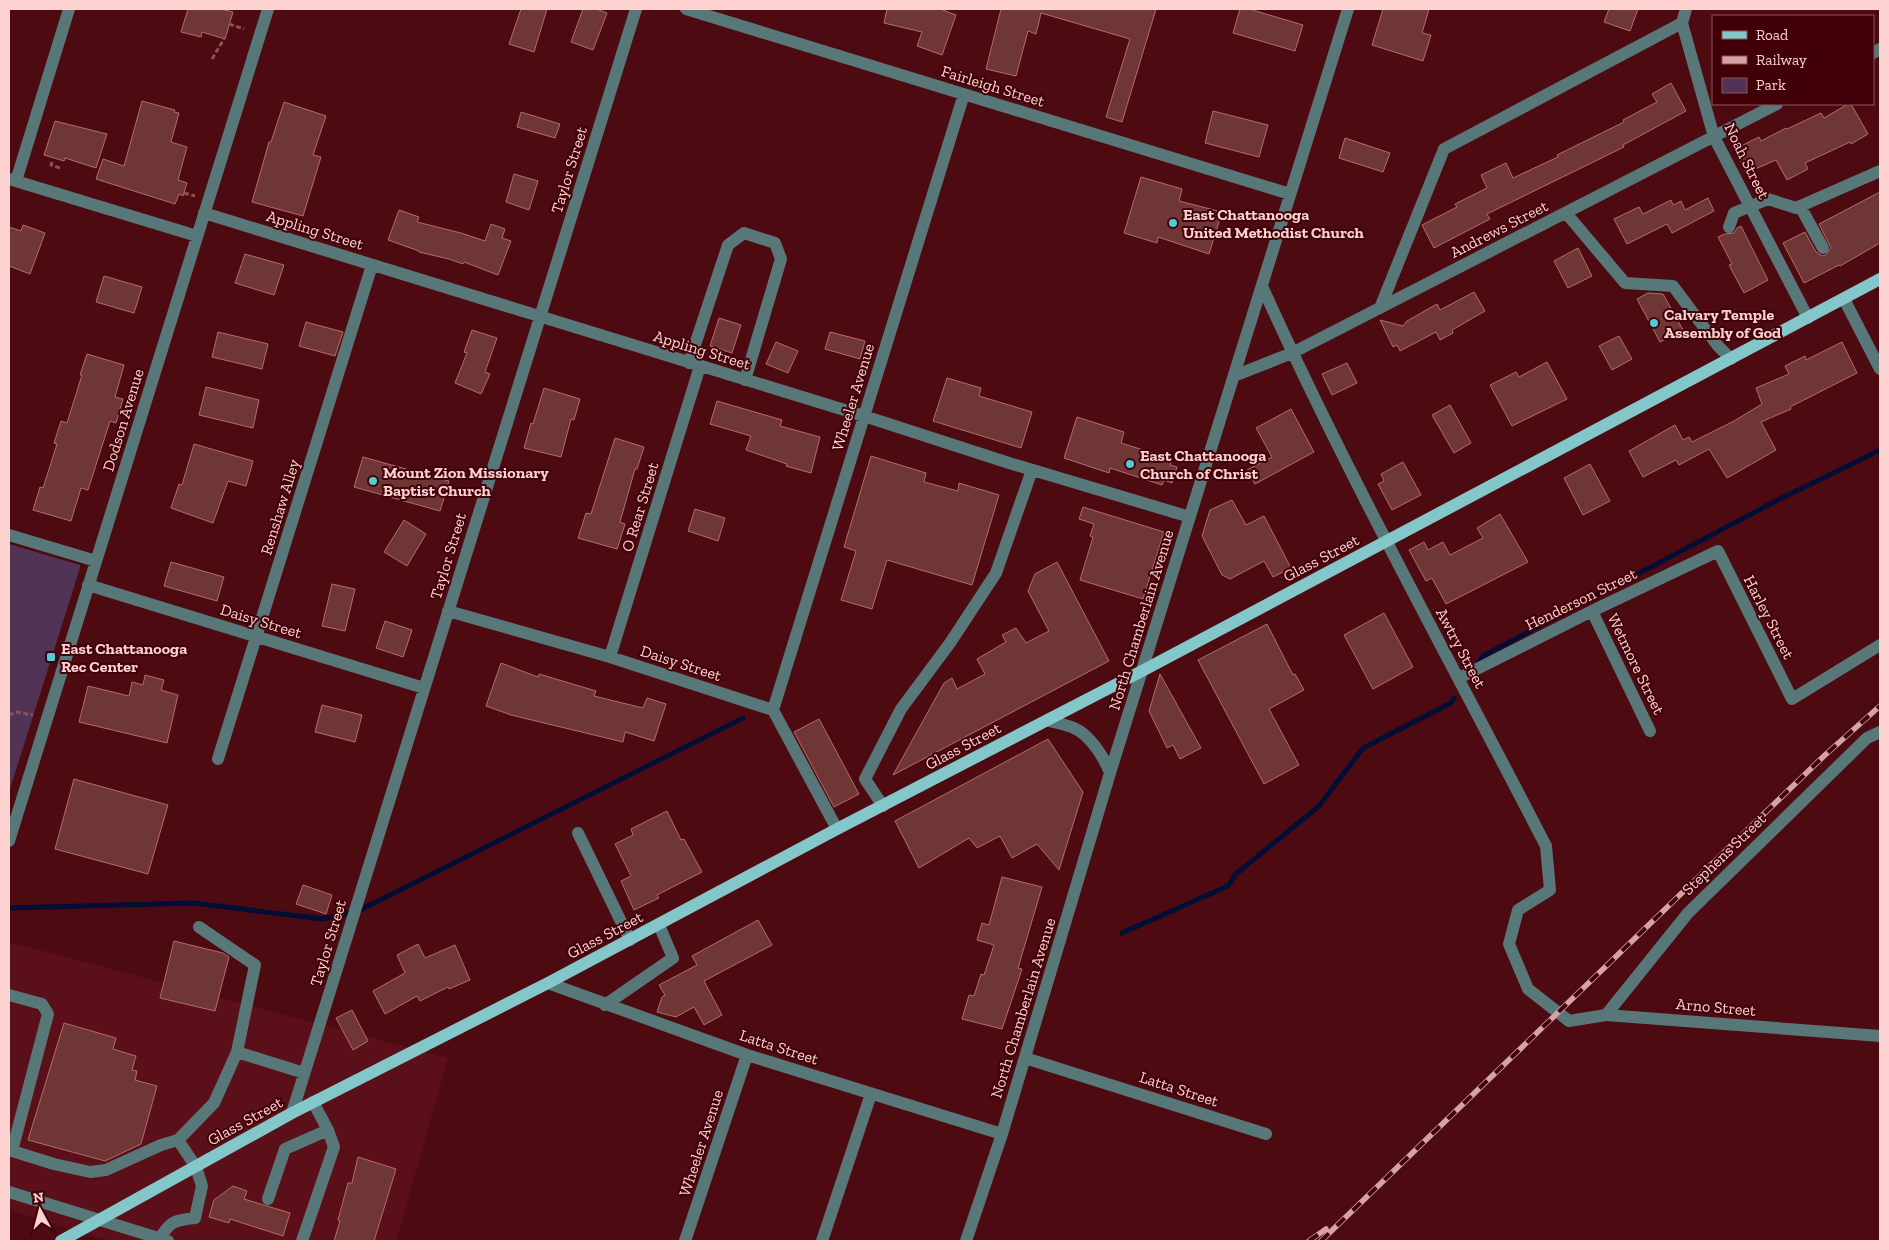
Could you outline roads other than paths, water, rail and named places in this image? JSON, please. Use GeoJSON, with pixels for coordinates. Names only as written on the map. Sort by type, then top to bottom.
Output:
{"type":"FeatureCollection","features":[{"type":"Feature","properties":{"kind":"main road","name":"Glass Street"},"geometry":{"type":"LineString","coordinates":[[61,1241],[292,1113],[548,983],[1047,720],[1142,672],[1731,358],[1844,300],[1880,279]]}},
{"type":"Feature","properties":{"kind":"street"},"geometry":{"type":"LineString","coordinates":[[69,9],[12,180],[197,236]]}},
{"type":"Feature","properties":{"kind":"street","name":"Dodson Avenue"},"geometry":{"type":"LineString","coordinates":[[9,841],[268,9]]}},
{"type":"Feature","properties":{"kind":"street","name":"Taylor Street"},"geometry":{"type":"LineString","coordinates":[[292,1113],[636,9]]}},
{"type":"Feature","properties":{"kind":"street","name":"Fairleigh Street"},"geometry":{"type":"LineString","coordinates":[[686,9],[1290,194]]}},
{"type":"Feature","properties":{"kind":"street","name":"North Chamberlain Avenue"},"geometry":{"type":"LineString","coordinates":[[966,1241],[1002,1134],[1110,773],[1348,9]]}},
{"type":"Feature","properties":{"kind":"street"},"geometry":{"type":"LineString","coordinates":[[1380,308],[1444,148],[1682,22],[1686,9]]}},
{"type":"Feature","properties":{"kind":"street","name":"Noah Street"},"geometry":{"type":"LineString","coordinates":[[1682,22],[1714,137],[1808,318]]}},
{"type":"Feature","properties":{"kind":"street","name":"Wheeler Avenue"},"geometry":{"type":"LineString","coordinates":[[773,710],[964,94]]}},
{"type":"Feature","properties":{"kind":"street","name":"Andrews Street"},"geometry":{"type":"LineString","coordinates":[[1234,376],[1292,353],[1775,105]]}},
{"type":"Feature","properties":{"kind":"street"},"geometry":{"type":"LineString","coordinates":[[1729,227],[1734,212],[1768,199],[1796,208],[1880,171]]}},
{"type":"Feature","properties":{"kind":"street"},"geometry":{"type":"LineString","coordinates":[[1800,206],[1823,248]]}},
{"type":"Feature","properties":{"kind":"street","name":"Appling Street"},"geometry":{"type":"LineString","coordinates":[[204,213],[864,416],[1032,470],[1190,517]]}},
{"type":"Feature","properties":{"kind":"street"},"geometry":{"type":"LineString","coordinates":[[1566,213],[1626,283],[1673,286],[1718,346],[1731,358]]}},
{"type":"Feature","properties":{"kind":"street","name":"O Rear Street"},"geometry":{"type":"LineString","coordinates":[[610,657],[728,246],[744,233],[775,243],[781,259],[745,380]]}},
{"type":"Feature","properties":{"kind":"street","name":"Renshaw Alley"},"geometry":{"type":"LineString","coordinates":[[218,760],[372,265]]}},
{"type":"Feature","properties":{"kind":"street","name":"Awtry Street"},"geometry":{"type":"LineString","coordinates":[[1262,286],[1292,353],[1386,542],[1546,846],[1550,890],[1518,910],[1509,944],[1528,989],[1553,1010]]}},
{"type":"Feature","properties":{"kind":"street"},"geometry":{"type":"LineString","coordinates":[[1844,300],[1880,368]]}},
{"type":"Feature","properties":{"kind":"street"},"geometry":{"type":"LineString","coordinates":[[883,806],[865,779],[902,709],[950,643],[996,573],[1032,470]]}},
{"type":"Feature","properties":{"kind":"street"},"geometry":{"type":"LineString","coordinates":[[9,534],[96,561]]}},
{"type":"Feature","properties":{"kind":"street","name":"Henderson Street"},"geometry":{"type":"LineString","coordinates":[[1459,678],[1592,611],[1718,551]]}},
{"type":"Feature","properties":{"kind":"street","name":"Harley Street"},"geometry":{"type":"LineString","coordinates":[[1718,551],[1792,699],[1880,645]]}},
{"type":"Feature","properties":{"kind":"street","name":"Daisy Street"},"geometry":{"type":"LineString","coordinates":[[88,585],[424,688]]}},
{"type":"Feature","properties":{"kind":"street","name":"Daisy Street"},"geometry":{"type":"LineString","coordinates":[[448,611],[610,657],[773,710]]}},
{"type":"Feature","properties":{"kind":"street","name":"Wetmore Street"},"geometry":{"type":"LineString","coordinates":[[1592,611],[1650,731]]}},
{"type":"Feature","properties":{"kind":"street"},"geometry":{"type":"LineString","coordinates":[[773,710],[837,830]]}},
{"type":"Feature","properties":{"kind":"street"},"geometry":{"type":"LineString","coordinates":[[1047,720],[1075,728],[1104,757],[1110,773]]}},
{"type":"Feature","properties":{"kind":"street","name":"Stephens Street"},"geometry":{"type":"LineString","coordinates":[[1606,1015],[1688,913],[1867,738],[1880,732]]}},
{"type":"Feature","properties":{"kind":"street"},"geometry":{"type":"LineString","coordinates":[[578,833],[630,940]]}},
{"type":"Feature","properties":{"kind":"street"},"geometry":{"type":"LineString","coordinates":[[605,1005],[673,958],[658,924]]}},
{"type":"Feature","properties":{"kind":"street"},"geometry":{"type":"LineString","coordinates":[[9,995],[42,1004],[48,1014],[10,1150],[54,1164],[90,1172],[106,1170],[161,1145],[178,1140],[214,1103],[237,1052],[255,965],[199,928]]}},
{"type":"Feature","properties":{"kind":"street","name":"Latta Street"},"geometry":{"type":"LineString","coordinates":[[548,983],[605,1005],[747,1054],[1002,1134]]}},
{"type":"Feature","properties":{"kind":"street","name":"Arno Street"},"geometry":{"type":"LineString","coordinates":[[1553,1010],[1569,1021],[1606,1015],[1880,1036]]}},
{"type":"Feature","properties":{"kind":"street"},"geometry":{"type":"LineString","coordinates":[[237,1052],[304,1073]]}},
{"type":"Feature","properties":{"kind":"street","name":"Wheeler Avenue"},"geometry":{"type":"LineString","coordinates":[[686,1241],[747,1054]]}},
{"type":"Feature","properties":{"kind":"street","name":"Latta Street"},"geometry":{"type":"LineString","coordinates":[[1025,1058],[1266,1134]]}},
{"type":"Feature","properties":{"kind":"street"},"geometry":{"type":"LineString","coordinates":[[822,1241],[871,1094]]}},
{"type":"Feature","properties":{"kind":"street"},"geometry":{"type":"LineString","coordinates":[[302,1241],[334,1147],[328,1130],[313,1102]]}},
{"type":"Feature","properties":{"kind":"street"},"geometry":{"type":"LineString","coordinates":[[268,1199],[285,1150],[328,1130]]}},
{"type":"Feature","properties":{"kind":"street"},"geometry":{"type":"LineString","coordinates":[[9,1192],[164,1240],[166,1228],[177,1220],[196,1218],[202,1186],[196,1167],[178,1140]]}},
{"type":"Feature","properties":{"kind":"waterway"},"geometry":{"type":"LineString","coordinates":[[1476,666],[1483,656],[1772,503],[1880,450]]}},
{"type":"Feature","properties":{"kind":"waterway"},"geometry":{"type":"LineString","coordinates":[[1122,933],[1228,886],[1236,874],[1319,806],[1363,748],[1451,703],[1454,698]]}},
{"type":"Feature","properties":{"kind":"waterway"},"geometry":{"type":"LineString","coordinates":[[9,908],[194,903],[322,919],[360,910],[743,718]]}},
{"type":"Feature","properties":{"kind":"railway"},"geometry":{"type":"LineString","coordinates":[[1321,1241],[1825,755],[1880,706]]}},
{"type":"Feature","properties":{"kind":"railway"},"geometry":{"type":"LineString","coordinates":[[1309,1241],[1326,1229]]}},
{"type":"Feature","properties":{"kind":"place","name":"East Chattanooga United Methodist Church"},"geometry":{"type":"Point","coordinates":[1173,223]}},
{"type":"Feature","properties":{"kind":"place","name":"Calvary Temple Assembly of God"},"geometry":{"type":"Point","coordinates":[1654,323]}},
{"type":"Feature","properties":{"kind":"place","name":"East Chattanooga Church of Christ"},"geometry":{"type":"Point","coordinates":[1130,464]}},
{"type":"Feature","properties":{"kind":"place","name":"Mount Zion Missionary Baptist Church"},"geometry":{"type":"Point","coordinates":[373,481]}},
{"type":"Feature","properties":{"kind":"place","name":"East Chattanooga Rec Center"},"geometry":{"type":"Point","coordinates":[51,657]}}]}
